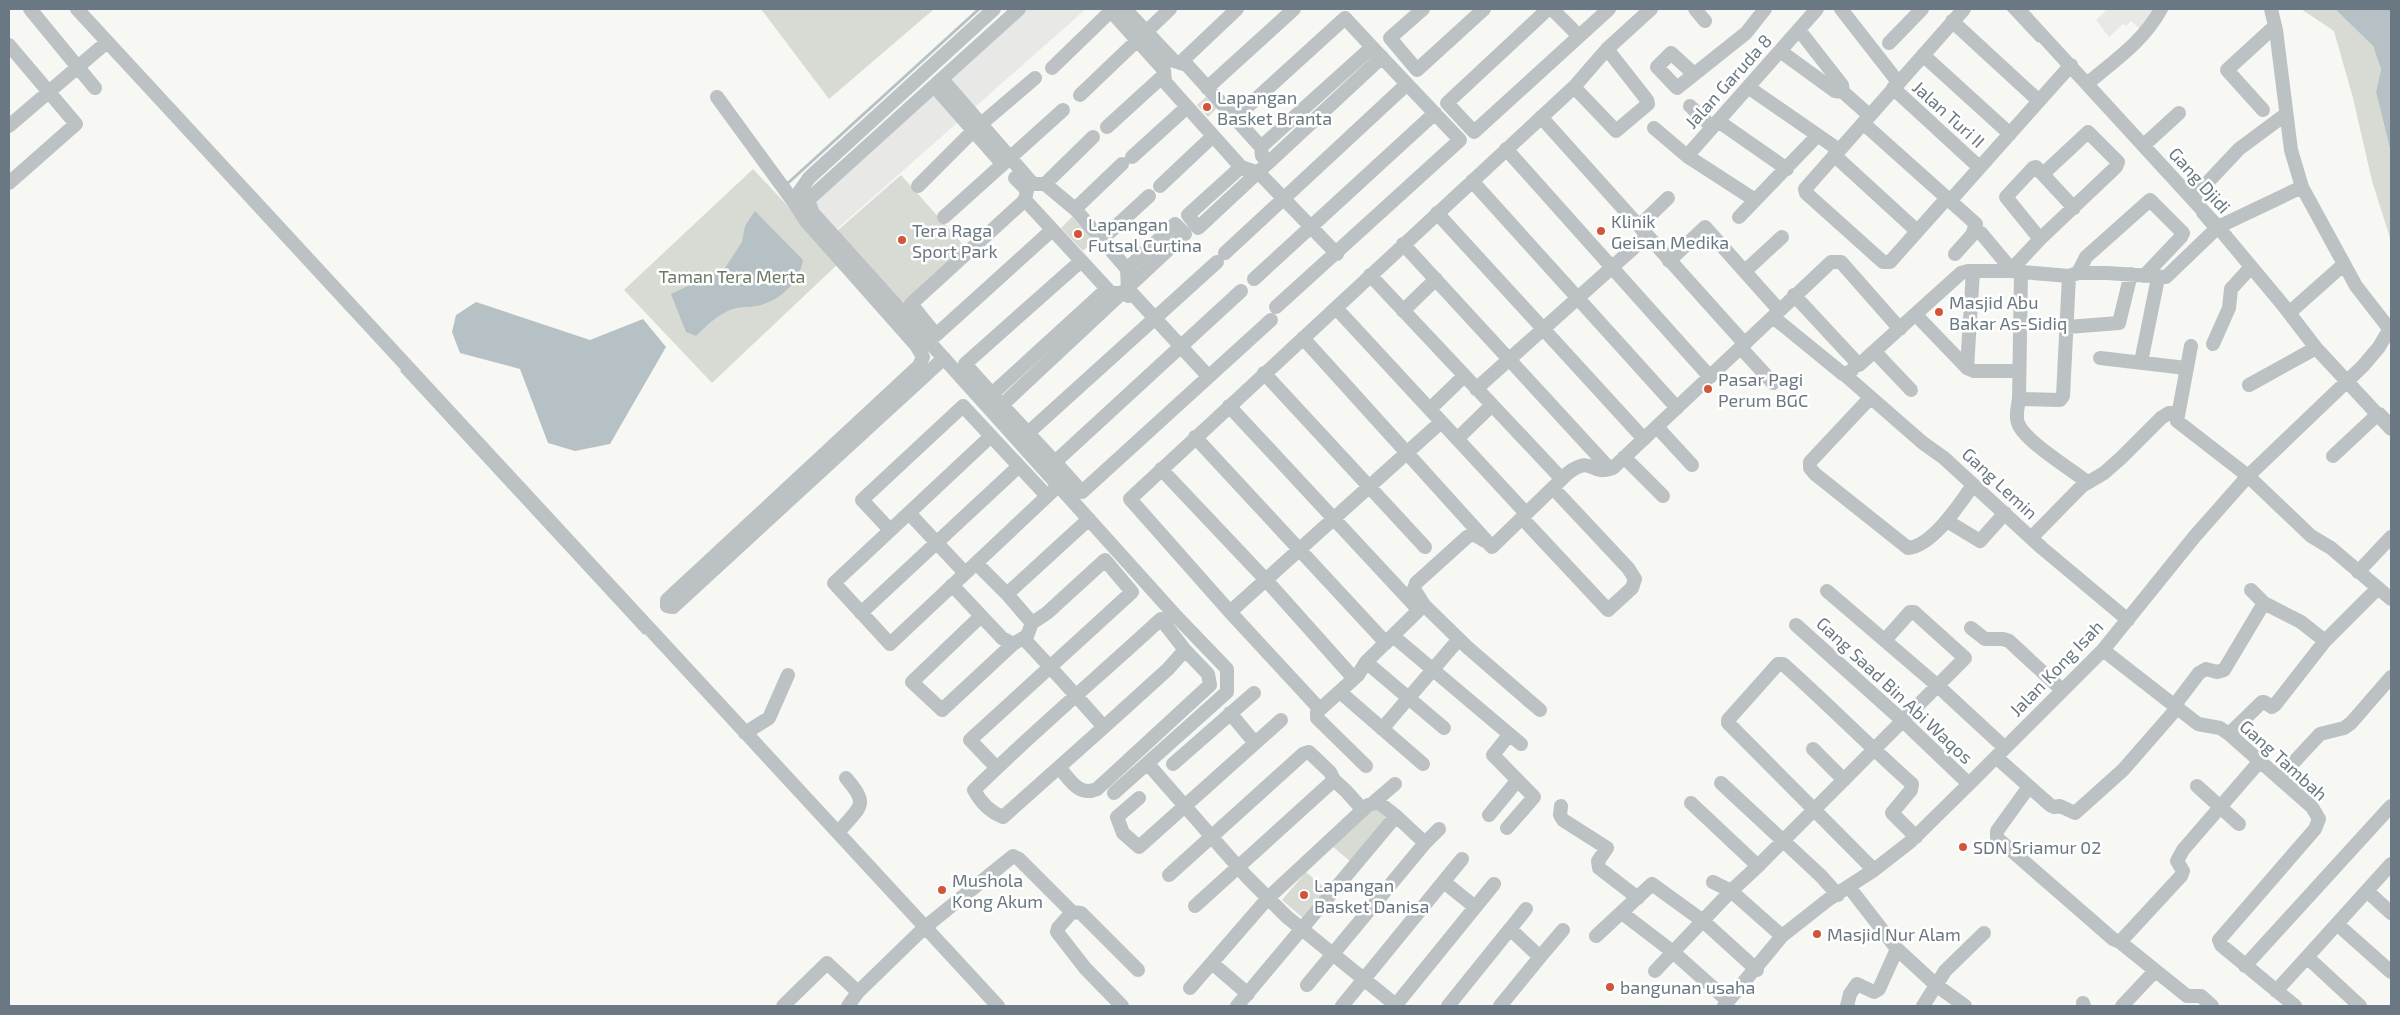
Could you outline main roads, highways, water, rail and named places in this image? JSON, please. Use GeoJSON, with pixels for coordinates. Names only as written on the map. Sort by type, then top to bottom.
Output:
{"type":"FeatureCollection","features":[{"type":"Feature","properties":{"kind":"waterway"},"geometry":{"type":"LineString","coordinates":[[788,183],[979,9]]}},
{"type":"Feature","properties":{"kind":"waterway"},"geometry":{"type":"LineString","coordinates":[[2008,9],[2038,41]]}},
{"type":"Feature","properties":{"kind":"waterway"},"geometry":{"type":"LineString","coordinates":[[2198,215],[2210,229]]}},
{"type":"Feature","properties":{"kind":"waterway"},"geometry":{"type":"LineString","coordinates":[[402,371],[644,633]]}},
{"type":"Feature","properties":{"kind":"waterway"},"geometry":{"type":"LineString","coordinates":[[2382,409],[2391,418]]}},
{"type":"Feature","properties":{"kind":"place","name":"Lapangan Basket Branta"},"geometry":{"type":"Point","coordinates":[1207,107]}},
{"type":"Feature","properties":{"kind":"place","name":"Klinik Geisan Medika"},"geometry":{"type":"Point","coordinates":[1601,231]}},
{"type":"Feature","properties":{"kind":"place","name":"Lapangan Futsal Curtina"},"geometry":{"type":"Point","coordinates":[1078,234]}},
{"type":"Feature","properties":{"kind":"place","name":"Tera Raga Sport Park"},"geometry":{"type":"Point","coordinates":[902,240]}},
{"type":"Feature","properties":{"kind":"place","name":"Masjid Abu Bakar As-Sidiq"},"geometry":{"type":"Point","coordinates":[1939,312]}},
{"type":"Feature","properties":{"kind":"place","name":"Pasar Pagi Perum BGC"},"geometry":{"type":"Point","coordinates":[1708,389]}},
{"type":"Feature","properties":{"kind":"place","name":"SDN Sriamur 02"},"geometry":{"type":"Point","coordinates":[1963,847]}},
{"type":"Feature","properties":{"kind":"place","name":"Mushola Kong Akum"},"geometry":{"type":"Point","coordinates":[942,890]}},
{"type":"Feature","properties":{"kind":"place","name":"Lapangan Basket Danisa"},"geometry":{"type":"Point","coordinates":[1304,895]}},
{"type":"Feature","properties":{"kind":"place","name":"Masjid Nur Alam"},"geometry":{"type":"Point","coordinates":[1817,934]}},
{"type":"Feature","properties":{"kind":"place","name":"bangunan usaha"},"geometry":{"type":"Point","coordinates":[1610,987]}},
{"type":"Feature","properties":{"kind":"park label","name":"Taman Tera Merta"},"geometry":{"type":"Point","coordinates":[732,276]}}]}
